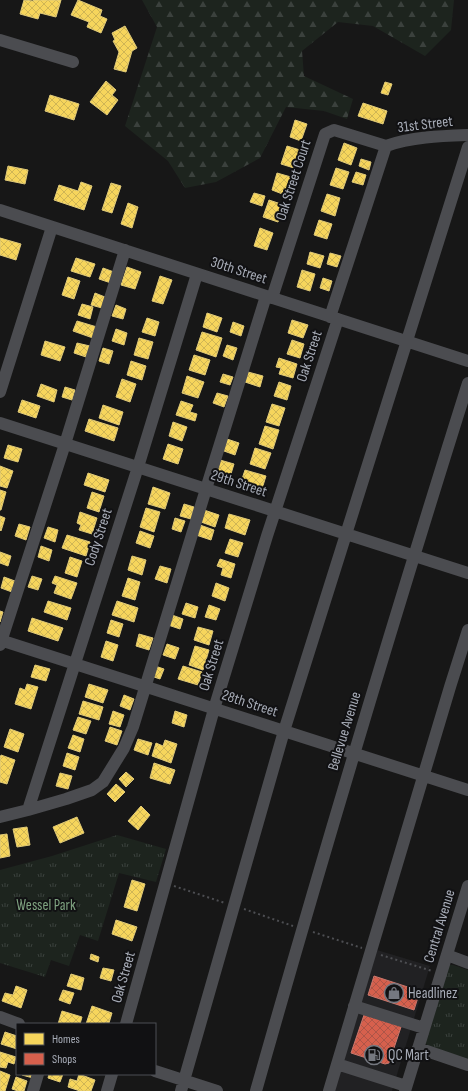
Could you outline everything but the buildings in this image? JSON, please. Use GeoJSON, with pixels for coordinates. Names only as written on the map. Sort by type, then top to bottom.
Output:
{"type":"FeatureCollection","features":[{"type":"Feature","properties":{"kind":"street"},"geometry":{"type":"LineString","coordinates":[[0,40],[73,62]]}},
{"type":"Feature","properties":{"kind":"street","name":"Oak Street Court"},"geometry":{"type":"LineString","coordinates":[[0,816],[28,810],[92,790],[103,782],[124,748],[133,727],[206,489],[269,297],[325,134],[334,130],[386,146]]}},
{"type":"Feature","properties":{"kind":"street","name":"31st Street"},"geometry":{"type":"LineString","coordinates":[[386,146],[397,142],[443,136],[468,135]]}},
{"type":"Feature","properties":{"kind":"street","name":"Oak Street"},"geometry":{"type":"LineString","coordinates":[[126,1023],[214,709],[386,146]]}},
{"type":"Feature","properties":{"kind":"street"},"geometry":{"type":"LineString","coordinates":[[183,1086],[284,731],[468,147]]}},
{"type":"Feature","properties":{"kind":"street","name":"30th Street"},"geometry":{"type":"LineString","coordinates":[[0,210],[468,361]]}},
{"type":"Feature","properties":{"kind":"street"},"geometry":{"type":"LineString","coordinates":[[0,392],[52,227]]}},
{"type":"Feature","properties":{"kind":"street"},"geometry":{"type":"LineString","coordinates":[[0,642],[65,444],[125,250]]}},
{"type":"Feature","properties":{"kind":"street","name":"Cody Street"},"geometry":{"type":"LineString","coordinates":[[28,810],[138,467],[197,274]]}},
{"type":"Feature","properties":{"kind":"street","name":"Bellevue Avenue"},"geometry":{"type":"LineString","coordinates":[[256,1091],[302,928],[354,754],[468,383]]}},
{"type":"Feature","properties":{"kind":"street","name":"29th Street"},"geometry":{"type":"LineString","coordinates":[[0,423],[468,573]]}},
{"type":"Feature","properties":{"kind":"street"},"geometry":{"type":"LineString","coordinates":[[329,1091],[468,630]]}},
{"type":"Feature","properties":{"kind":"street","name":"28th Street"},"geometry":{"type":"LineString","coordinates":[[0,642],[145,686],[468,790]]}},
{"type":"Feature","properties":{"kind":"street","name":"Central Avenue"},"geometry":{"type":"LineString","coordinates":[[406,1089],[468,886]]}},
{"type":"Feature","properties":{"kind":"street"},"geometry":{"type":"LineString","coordinates":[[447,955],[468,962]]}},
{"type":"Feature","properties":{"kind":"street"},"geometry":{"type":"LineString","coordinates":[[354,1006],[424,1028]]}},
{"type":"Feature","properties":{"kind":"street"},"geometry":{"type":"LineString","coordinates":[[0,1017],[16,1023]]}},
{"type":"Feature","properties":{"kind":"street"},"geometry":{"type":"LineString","coordinates":[[418,1048],[468,1065]]}},
{"type":"Feature","properties":{"kind":"street"},"geometry":{"type":"LineString","coordinates":[[337,1064],[406,1089]]}},
{"type":"Feature","properties":{"kind":"street"},"geometry":{"type":"LineString","coordinates":[[156,1072],[183,1086],[217,1091]]}},
{"type":"Feature","properties":{"kind":"street"},"geometry":{"type":"LineString","coordinates":[[33,1091],[38,1075]]}},
{"type":"Feature","properties":{"kind":"street"},"geometry":{"type":"LineString","coordinates":[[107,1091],[112,1075]]}},
{"type":"Feature","properties":{"kind":"shaded area"},"geometry":{"type":"Polygon","coordinates":[[[367,947],[430,966],[392,1091],[326,1091],[367,947]]]}},
{"type":"Feature","properties":{"kind":"green space"},"geometry":{"type":"Polygon","coordinates":[[[142,0],[454,0],[451,30],[425,56],[373,26],[338,22],[302,51],[304,76],[353,99],[347,119],[324,111],[286,107],[260,158],[216,182],[185,188],[168,161],[125,126],[157,27],[142,0]]]}},
{"type":"Feature","properties":{"kind":"green space","name":"Wessel Park"},"geometry":{"type":"Polygon","coordinates":[[[117,835],[166,849],[156,882],[119,873],[98,941],[80,935],[69,966],[51,960],[45,977],[0,963],[0,870],[52,856],[117,835]]]}},
{"type":"Feature","properties":{"kind":"green space"},"geometry":{"type":"Polygon","coordinates":[[[447,965],[453,965],[468,970],[468,1061],[427,1045],[424,1040],[447,965]]]}},
{"type":"Feature","properties":{"kind":"place","name":"Headlinez"},"geometry":{"type":"Point","coordinates":[394,993]}},
{"type":"Feature","properties":{"kind":"place","name":"QC Mart"},"geometry":{"type":"Point","coordinates":[374,1055]}}]}
